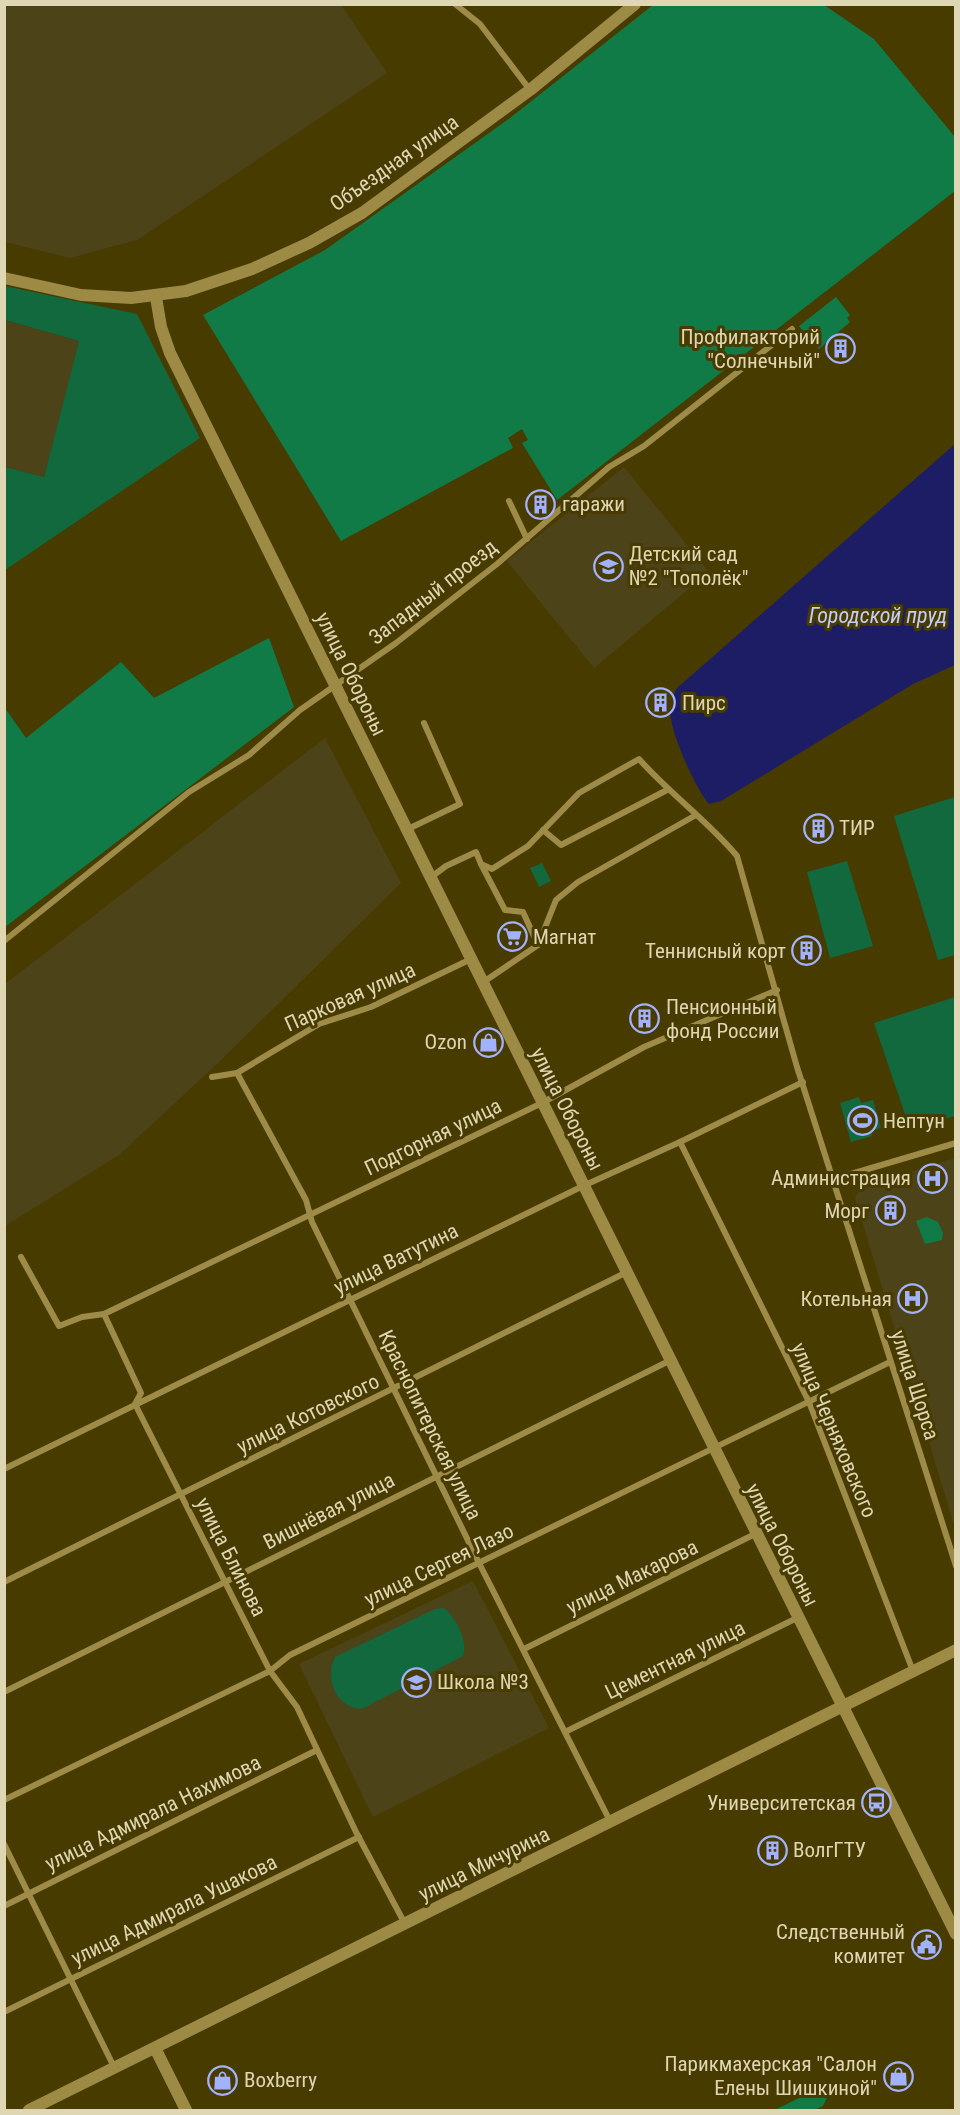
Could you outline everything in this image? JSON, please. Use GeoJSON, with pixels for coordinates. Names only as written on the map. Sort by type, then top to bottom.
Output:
{"type":"FeatureCollection","features":[{"type":"Feature","properties":{"kind":"street"},"geometry":{"type":"LineString","coordinates":[[455,4],[480,24],[530,90]]}},
{"type":"Feature","properties":{"kind":"street","name":"Объездная улица"},"geometry":{"type":"LineString","coordinates":[[4,278],[90,297],[156,297],[214,282],[309,243],[362,213],[530,90],[635,4]]}},
{"type":"Feature","properties":{"kind":"street","name":"улица Обороны"},"geometry":{"type":"LineString","coordinates":[[156,297],[160,327],[170,353],[712,1450],[956,1934]]}},
{"type":"Feature","properties":{"kind":"street","name":"Западный проезд"},"geometry":{"type":"LineString","coordinates":[[4,941],[189,792],[249,755],[300,711],[396,643],[526,539],[609,467],[644,446],[792,329]]}},
{"type":"Feature","properties":{"kind":"street"},"geometry":{"type":"LineString","coordinates":[[509,501],[526,539]]}},
{"type":"Feature","properties":{"kind":"street"},"geometry":{"type":"LineString","coordinates":[[406,830],[460,804],[424,723]]}},
{"type":"Feature","properties":{"kind":"street","name":"улица Щорса"},"geometry":{"type":"LineString","coordinates":[[543,830],[579,793],[639,759],[667,790],[720,835],[738,856],[802,1082],[956,1566]]}},
{"type":"Feature","properties":{"kind":"street"},"geometry":{"type":"LineString","coordinates":[[481,864],[492,869],[528,846],[543,830],[561,845],[667,790]]}},
{"type":"Feature","properties":{"kind":"street"},"geometry":{"type":"LineString","coordinates":[[482,983],[538,945],[556,900],[570,888],[696,815]]}},
{"type":"Feature","properties":{"kind":"street"},"geometry":{"type":"LineString","coordinates":[[430,878],[446,866],[476,852],[505,910],[524,912],[538,945]]}},
{"type":"Feature","properties":{"kind":"street","name":"Парковая улица"},"geometry":{"type":"LineString","coordinates":[[212,1077],[237,1072],[319,1024],[371,1007],[469,960]]}},
{"type":"Feature","properties":{"kind":"street","name":"Подгорная улица"},"geometry":{"type":"LineString","coordinates":[[104,1314],[542,1103],[644,1047],[777,990]]}},
{"type":"Feature","properties":{"kind":"street","name":"Краснопитерская улица"},"geometry":{"type":"LineString","coordinates":[[237,1072],[306,1200],[312,1222],[436,1476],[567,1731],[611,1823]]}},
{"type":"Feature","properties":{"kind":"street","name":"улица Ватутина"},"geometry":{"type":"LineString","coordinates":[[4,1469],[583,1186],[680,1142],[802,1082]]}},
{"type":"Feature","properties":{"kind":"street","name":"улица Черняховского"},"geometry":{"type":"LineString","coordinates":[[680,1142],[809,1402],[913,1671]]}},
{"type":"Feature","properties":{"kind":"street"},"geometry":{"type":"LineString","coordinates":[[834,1179],[956,1143]]}},
{"type":"Feature","properties":{"kind":"street"},"geometry":{"type":"LineString","coordinates":[[21,1257],[59,1326],[82,1317],[104,1314]]}},
{"type":"Feature","properties":{"kind":"street","name":"улица Котовского"},"geometry":{"type":"LineString","coordinates":[[4,1582],[625,1273]]}},
{"type":"Feature","properties":{"kind":"street","name":"улица Блинова"},"geometry":{"type":"LineString","coordinates":[[104,1314],[141,1393],[135,1404],[270,1671],[297,1707],[359,1837],[405,1924]]}},
{"type":"Feature","properties":{"kind":"street","name":"Вишнёвая улица"},"geometry":{"type":"LineString","coordinates":[[4,1692],[669,1361]]}},
{"type":"Feature","properties":{"kind":"street","name":"улица Сергея Лазо"},"geometry":{"type":"LineString","coordinates":[[4,1800],[270,1671],[290,1655],[890,1362]]}},
{"type":"Feature","properties":{"kind":"street","name":"улица Макарова"},"geometry":{"type":"LineString","coordinates":[[524,1649],[755,1534]]}},
{"type":"Feature","properties":{"kind":"street","name":"Цементная улица"},"geometry":{"type":"LineString","coordinates":[[567,1731],[797,1618]]}},
{"type":"Feature","properties":{"kind":"street","name":"улица Мичурина"},"geometry":{"type":"LineString","coordinates":[[29,2110],[956,1650]]}},
{"type":"Feature","properties":{"kind":"street","name":"улица Адмирала Нахимова"},"geometry":{"type":"LineString","coordinates":[[4,1906],[317,1750]]}},
{"type":"Feature","properties":{"kind":"street","name":"улица Адмирала Ушакова"},"geometry":{"type":"LineString","coordinates":[[4,2012],[359,1837]]}},
{"type":"Feature","properties":{"kind":"street"},"geometry":{"type":"LineString","coordinates":[[4,1844],[115,2068]]}},
{"type":"Feature","properties":{"kind":"street"},"geometry":{"type":"LineString","coordinates":[[155,2048],[186,2110]]}},
{"type":"Feature","properties":{"kind":"shaded area"},"geometry":{"type":"Polygon","coordinates":[[[5,4],[341,5],[387,73],[137,240],[70,258],[5,242],[5,4]]]}},
{"type":"Feature","properties":{"kind":"shaded area"},"geometry":{"type":"Polygon","coordinates":[[[4,320],[79,341],[44,477],[5,467],[4,320]]]}},
{"type":"Feature","properties":{"kind":"shaded area","name":"Детский сад №2 \"Тополёк\""},"geometry":{"type":"Polygon","coordinates":[[[624,467],[709,572],[594,668],[507,561],[624,467]]]}},
{"type":"Feature","properties":{"kind":"shaded area"},"geometry":{"type":"Polygon","coordinates":[[[325,738],[401,883],[218,1063],[119,1155],[5,1226],[5,984],[325,738]]]}},
{"type":"Feature","properties":{"kind":"shaded area"},"geometry":{"type":"Polygon","coordinates":[[[955,1158],[955,1528],[855,1198],[861,1187],[955,1158]]]}},
{"type":"Feature","properties":{"kind":"shaded area","name":"Школа №3"},"geometry":{"type":"Polygon","coordinates":[[[473,1581],[549,1728],[373,1817],[299,1664],[473,1581]]]}},
{"type":"Feature","properties":{"kind":"green space"},"geometry":{"type":"Polygon","coordinates":[[[653,5],[824,5],[874,39],[955,137],[955,191],[557,500],[522,443],[528,440],[522,429],[508,438],[513,448],[341,541],[203,315],[325,250],[510,118],[653,5]]]}},
{"type":"Feature","properties":{"kind":"green space"},"geometry":{"type":"Polygon","coordinates":[[[5,286],[137,314],[200,438],[5,570],[5,467],[44,477],[79,341],[5,320],[5,286]]]}},
{"type":"Feature","properties":{"kind":"green space"},"geometry":{"type":"Polygon","coordinates":[[[836,297],[850,315],[847,318],[850,322],[819,349],[799,326],[836,297]]]}},
{"type":"Feature","properties":{"kind":"green space"},"geometry":{"type":"Polygon","coordinates":[[[269,638],[294,707],[5,927],[5,708],[26,738],[121,662],[154,698],[269,638]]]}},
{"type":"Feature","properties":{"kind":"green space"},"geometry":{"type":"Polygon","coordinates":[[[955,797],[955,955],[938,960],[894,816],[955,797]]]}},
{"type":"Feature","properties":{"kind":"green space"},"geometry":{"type":"Polygon","coordinates":[[[847,861],[873,946],[830,958],[807,872],[847,861]]]}},
{"type":"Feature","properties":{"kind":"green space"},"geometry":{"type":"Polygon","coordinates":[[[542,863],[551,881],[539,887],[530,868],[542,863]]]}},
{"type":"Feature","properties":{"kind":"green space"},"geometry":{"type":"Polygon","coordinates":[[[955,997],[955,1116],[910,1129],[874,1023],[955,997]]]}},
{"type":"Feature","properties":{"kind":"green space","name":"Нептун"},"geometry":{"type":"Polygon","coordinates":[[[859,1097],[861,1103],[873,1100],[881,1128],[871,1131],[872,1136],[851,1142],[840,1103],[859,1097]]]}},
{"type":"Feature","properties":{"kind":"green space"},"geometry":{"type":"Polygon","coordinates":[[[927,1217],[938,1222],[943,1233],[942,1240],[925,1244],[916,1221],[927,1217]]]}},
{"type":"Feature","properties":{"kind":"green space"},"geometry":{"type":"Polygon","coordinates":[[[444,1608],[453,1617],[460,1630],[464,1643],[463,1656],[362,1709],[345,1704],[339,1698],[332,1683],[331,1674],[335,1657],[435,1609],[444,1608]]]}},
{"type":"Feature","properties":{"kind":"green space"},"geometry":{"type":"Polygon","coordinates":[[[827,2084],[830,2091],[823,2106],[814,2110],[775,2110],[827,2084]]]}},
{"type":"Feature","properties":{"kind":"water","name":"Городской пруд"},"geometry":{"type":"Polygon","coordinates":[[[955,444],[955,665],[913,684],[721,801],[709,804],[692,776],[673,728],[670,715],[672,699],[677,688],[955,444]]]}},
{"type":"Feature","properties":{"kind":"place","name":"Профилакторий \"Солнечный\""},"geometry":{"type":"Point","coordinates":[841,349]}},
{"type":"Feature","properties":{"kind":"place","name":"гаражи"},"geometry":{"type":"Point","coordinates":[541,504]}},
{"type":"Feature","properties":{"kind":"place","name":"Детский сад №2 \"Тополёк\""},"geometry":{"type":"Point","coordinates":[608,566]}},
{"type":"Feature","properties":{"kind":"place","name":"Пирс"},"geometry":{"type":"Point","coordinates":[661,703]}},
{"type":"Feature","properties":{"kind":"place","name":"ТИР"},"geometry":{"type":"Point","coordinates":[818,828]}},
{"type":"Feature","properties":{"kind":"place","name":"Магнат"},"geometry":{"type":"Point","coordinates":[512,937]}},
{"type":"Feature","properties":{"kind":"place","name":"Теннисный корт"},"geometry":{"type":"Point","coordinates":[807,951]}},
{"type":"Feature","properties":{"kind":"place","name":"Пенсионный фонд России"},"geometry":{"type":"Point","coordinates":[645,1019]}},
{"type":"Feature","properties":{"kind":"place","name":"Ozon"},"geometry":{"type":"Point","coordinates":[488,1042]}},
{"type":"Feature","properties":{"kind":"place","name":"Нептун"},"geometry":{"type":"Point","coordinates":[862,1121]}},
{"type":"Feature","properties":{"kind":"place","name":"Администрация"},"geometry":{"type":"Point","coordinates":[932,1178]}},
{"type":"Feature","properties":{"kind":"place","name":"Морг"},"geometry":{"type":"Point","coordinates":[890,1211]}},
{"type":"Feature","properties":{"kind":"place","name":"Котельная"},"geometry":{"type":"Point","coordinates":[913,1299]}},
{"type":"Feature","properties":{"kind":"place","name":"Школа №3"},"geometry":{"type":"Point","coordinates":[416,1682]}},
{"type":"Feature","properties":{"kind":"place","name":"Университетская"},"geometry":{"type":"Point","coordinates":[877,1803]}},
{"type":"Feature","properties":{"kind":"place","name":"ВолгГТУ"},"geometry":{"type":"Point","coordinates":[772,1850]}},
{"type":"Feature","properties":{"kind":"place","name":"Следственный комитет"},"geometry":{"type":"Point","coordinates":[926,1944]}},
{"type":"Feature","properties":{"kind":"place","name":"Парикмахерская \"Салон Елены Шишкиной\""},"geometry":{"type":"Point","coordinates":[898,2076]}},
{"type":"Feature","properties":{"kind":"place","name":"Boxberry"},"geometry":{"type":"Point","coordinates":[223,2080]}}]}
